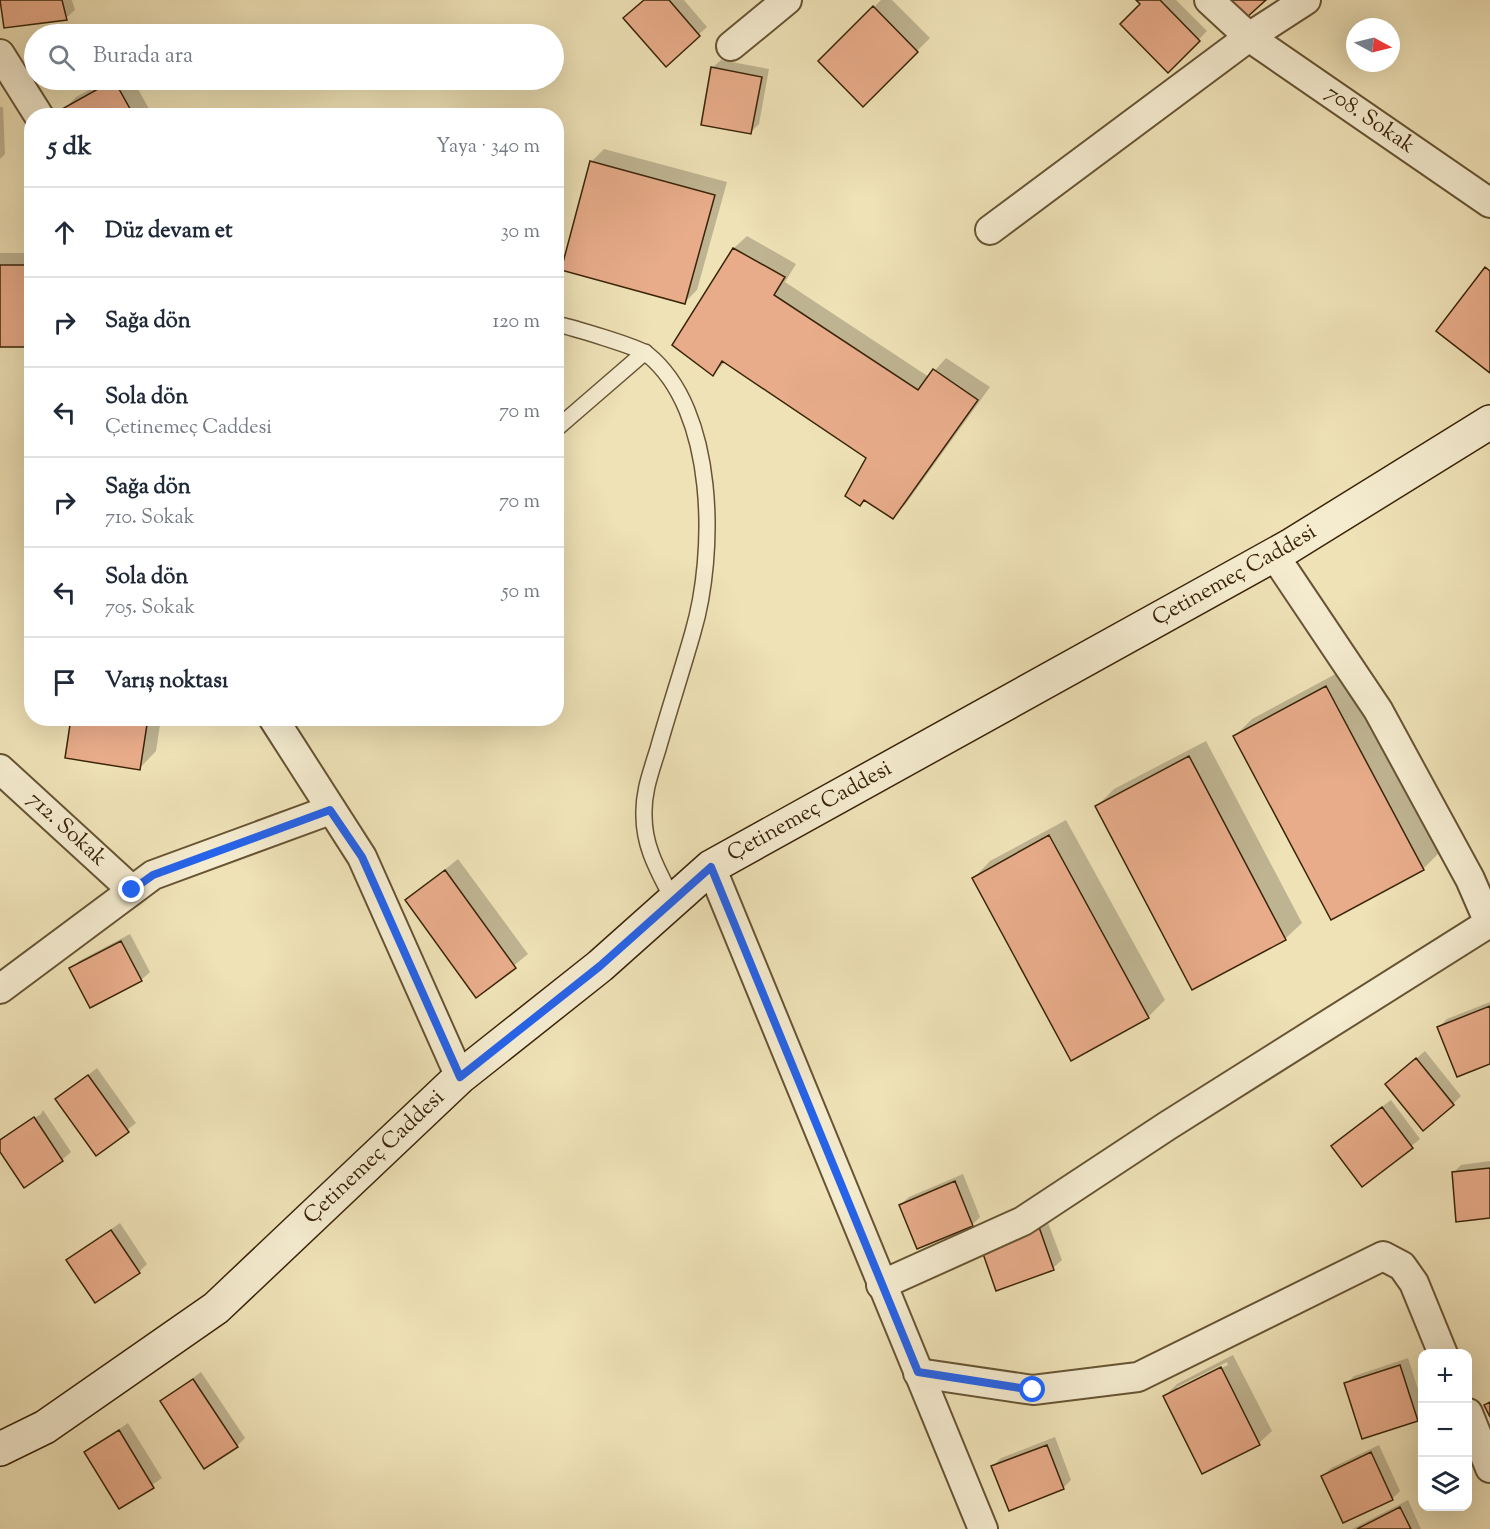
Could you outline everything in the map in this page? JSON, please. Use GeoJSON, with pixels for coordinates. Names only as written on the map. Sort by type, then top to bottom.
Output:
{"type":"FeatureCollection","features":[{"type":"Feature","properties":{"kind":"main road","name":"Çetinemeç Caddesi"},"geometry":{"type":"LineString","coordinates":[[0,1449],[45,1427],[216,1308],[460,1077],[600,966],[711,867],[1274,555],[1486,432]]}},
{"type":"Feature","properties":{"kind":"street"},"geometry":{"type":"LineString","coordinates":[[731,46],[787,0]]}},
{"type":"Feature","properties":{"kind":"street","name":"708. Sokak"},"geometry":{"type":"LineString","coordinates":[[1209,0],[1249,38],[1490,203]]}},
{"type":"Feature","properties":{"kind":"street"},"geometry":{"type":"LineString","coordinates":[[990,230],[1249,38],[1306,0]]}},
{"type":"Feature","properties":{"kind":"street"},"geometry":{"type":"LineString","coordinates":[[0,54],[34,108]]}},
{"type":"Feature","properties":{"kind":"street"},"geometry":{"type":"LineString","coordinates":[[881,1285],[1023,1221],[1167,1126],[1489,924],[1470,879],[1378,710],[1274,555]]}},
{"type":"Feature","properties":{"kind":"street"},"geometry":{"type":"LineString","coordinates":[[278,726],[362,857],[460,1077]]}},
{"type":"Feature","properties":{"kind":"street","name":"712. Sokak"},"geometry":{"type":"LineString","coordinates":[[0,769],[132,890]]}},
{"type":"Feature","properties":{"kind":"street"},"geometry":{"type":"LineString","coordinates":[[0,989],[153,875],[330,810]]}},
{"type":"Feature","properties":{"kind":"street"},"geometry":{"type":"LineString","coordinates":[[711,867],[983,1529]]}},
{"type":"Feature","properties":{"kind":"street"},"geometry":{"type":"LineString","coordinates":[[918,1372],[1033,1390],[1138,1377],[1383,1256],[1402,1266],[1414,1282],[1441,1349]]}},
{"type":"Feature","properties":{"kind":"street"},"geometry":{"type":"LineString","coordinates":[[1472,1425],[1490,1468]]}},
{"type":"Feature","properties":{"kind":"lane"},"geometry":{"type":"LineString","coordinates":[[564,327],[645,352],[671,383],[693,427],[700,451],[707,505],[707,554],[702,598],[645,794],[644,832],[648,851],[673,900]]}},
{"type":"Feature","properties":{"kind":"lane"},"geometry":{"type":"LineString","coordinates":[[564,422],[645,352]]}},
{"type":"Feature","properties":{"kind":"building"},"geometry":{"type":"Polygon","coordinates":[[[0,0],[62,0],[67,20],[4,28],[0,0]]]}},
{"type":"Feature","properties":{"kind":"building"},"geometry":{"type":"Polygon","coordinates":[[[644,0],[669,0],[700,36],[666,67],[623,18],[644,0]]]}},
{"type":"Feature","properties":{"kind":"building"},"geometry":{"type":"Polygon","coordinates":[[[1136,0],[1160,0],[1200,41],[1168,73],[1120,24],[1140,4],[1136,0]]]}},
{"type":"Feature","properties":{"kind":"building"},"geometry":{"type":"Polygon","coordinates":[[[1228,0],[1266,0],[1245,19],[1228,0]]]}},
{"type":"Feature","properties":{"kind":"building"},"geometry":{"type":"Polygon","coordinates":[[[873,6],[918,52],[863,107],[818,61],[873,6]]]}},
{"type":"Feature","properties":{"kind":"building"},"geometry":{"type":"Polygon","coordinates":[[[711,67],[762,77],[751,134],[701,125],[711,67]]]}},
{"type":"Feature","properties":{"kind":"building"},"geometry":{"type":"Polygon","coordinates":[[[96,90],[120,90],[130,108],[64,108],[96,90]]]}},
{"type":"Feature","properties":{"kind":"building"},"geometry":{"type":"Polygon","coordinates":[[[590,161],[715,195],[685,304],[564,271],[564,259],[590,161]]]}},
{"type":"Feature","properties":{"kind":"building"},"geometry":{"type":"Polygon","coordinates":[[[733,248],[785,277],[774,295],[918,390],[933,369],[978,400],[893,519],[864,500],[860,506],[845,496],[866,458],[722,361],[713,376],[672,345],[733,248]]]}},
{"type":"Feature","properties":{"kind":"building"},"geometry":{"type":"Polygon","coordinates":[[[0,265],[24,265],[24,347],[0,347],[0,265]]]}},
{"type":"Feature","properties":{"kind":"building"},"geometry":{"type":"Polygon","coordinates":[[[1485,267],[1490,271],[1490,373],[1436,331],[1485,267]]]}},
{"type":"Feature","properties":{"kind":"building"},"geometry":{"type":"Polygon","coordinates":[[[1326,686],[1424,870],[1331,920],[1233,736],[1326,686]]]}},
{"type":"Feature","properties":{"kind":"building"},"geometry":{"type":"Polygon","coordinates":[[[70,726],[147,726],[140,770],[65,758],[70,726]]]}},
{"type":"Feature","properties":{"kind":"building"},"geometry":{"type":"Polygon","coordinates":[[[1189,756],[1286,940],[1192,990],[1095,806],[1189,756]]]}},
{"type":"Feature","properties":{"kind":"building"},"geometry":{"type":"Polygon","coordinates":[[[1049,835],[1149,1018],[1071,1061],[972,878],[1049,835]]]}},
{"type":"Feature","properties":{"kind":"building"},"geometry":{"type":"Polygon","coordinates":[[[445,870],[516,968],[476,998],[405,900],[445,870]]]}},
{"type":"Feature","properties":{"kind":"building"},"geometry":{"type":"Polygon","coordinates":[[[121,941],[142,981],[90,1008],[69,968],[121,941]]]}},
{"type":"Feature","properties":{"kind":"building"},"geometry":{"type":"Polygon","coordinates":[[[1490,1006],[1490,1064],[1457,1077],[1437,1027],[1490,1006]]]}},
{"type":"Feature","properties":{"kind":"building"},"geometry":{"type":"Polygon","coordinates":[[[1416,1058],[1454,1105],[1423,1131],[1385,1084],[1416,1058]]]}},
{"type":"Feature","properties":{"kind":"building"},"geometry":{"type":"Polygon","coordinates":[[[88,1075],[129,1132],[96,1156],[55,1099],[88,1075]]]}},
{"type":"Feature","properties":{"kind":"building"},"geometry":{"type":"Polygon","coordinates":[[[1382,1107],[1413,1148],[1362,1187],[1331,1146],[1382,1107]]]}},
{"type":"Feature","properties":{"kind":"building"},"geometry":{"type":"Polygon","coordinates":[[[34,1117],[63,1161],[24,1188],[0,1152],[0,1140],[34,1117]]]}},
{"type":"Feature","properties":{"kind":"building"},"geometry":{"type":"Polygon","coordinates":[[[1490,1168],[1490,1218],[1456,1222],[1452,1172],[1490,1168]]]}},
{"type":"Feature","properties":{"kind":"building"},"geometry":{"type":"Polygon","coordinates":[[[955,1181],[973,1226],[917,1249],[899,1205],[955,1181]]]}},
{"type":"Feature","properties":{"kind":"building"},"geometry":{"type":"Polygon","coordinates":[[[1039,1227],[1054,1270],[996,1291],[981,1248],[1039,1227]]]}},
{"type":"Feature","properties":{"kind":"building"},"geometry":{"type":"Polygon","coordinates":[[[111,1230],[140,1273],[95,1303],[66,1260],[111,1230]]]}},
{"type":"Feature","properties":{"kind":"building"},"geometry":{"type":"Polygon","coordinates":[[[1400,1365],[1418,1421],[1362,1439],[1344,1383],[1400,1365]]]}},
{"type":"Feature","properties":{"kind":"building"},"geometry":{"type":"Polygon","coordinates":[[[1221,1367],[1260,1445],[1202,1474],[1163,1396],[1221,1367]]]}},
{"type":"Feature","properties":{"kind":"building"},"geometry":{"type":"Polygon","coordinates":[[[193,1379],[238,1447],[204,1469],[160,1401],[193,1379]]]}},
{"type":"Feature","properties":{"kind":"building"},"geometry":{"type":"Polygon","coordinates":[[[1490,1402],[1490,1417],[1484,1405],[1490,1402]]]}},
{"type":"Feature","properties":{"kind":"building"},"geometry":{"type":"Polygon","coordinates":[[[119,1430],[154,1488],[119,1509],[84,1452],[119,1430]]]}},
{"type":"Feature","properties":{"kind":"building"},"geometry":{"type":"Polygon","coordinates":[[[1047,1445],[1064,1489],[1009,1511],[991,1466],[1047,1445]]]}},
{"type":"Feature","properties":{"kind":"building"},"geometry":{"type":"Polygon","coordinates":[[[1371,1452],[1393,1500],[1343,1523],[1321,1476],[1371,1452]]]}},
{"type":"Feature","properties":{"kind":"building"},"geometry":{"type":"Polygon","coordinates":[[[1400,1507],[1411,1529],[1357,1529],[1400,1507]]]}},
{"type":"Feature","properties":{"kind":"route"},"geometry":{"type":"LineString","coordinates":[[132,890],[153,875],[330,810],[362,857],[460,1077],[600,966],[711,867],[918,1372],[1033,1390]]}}]}
